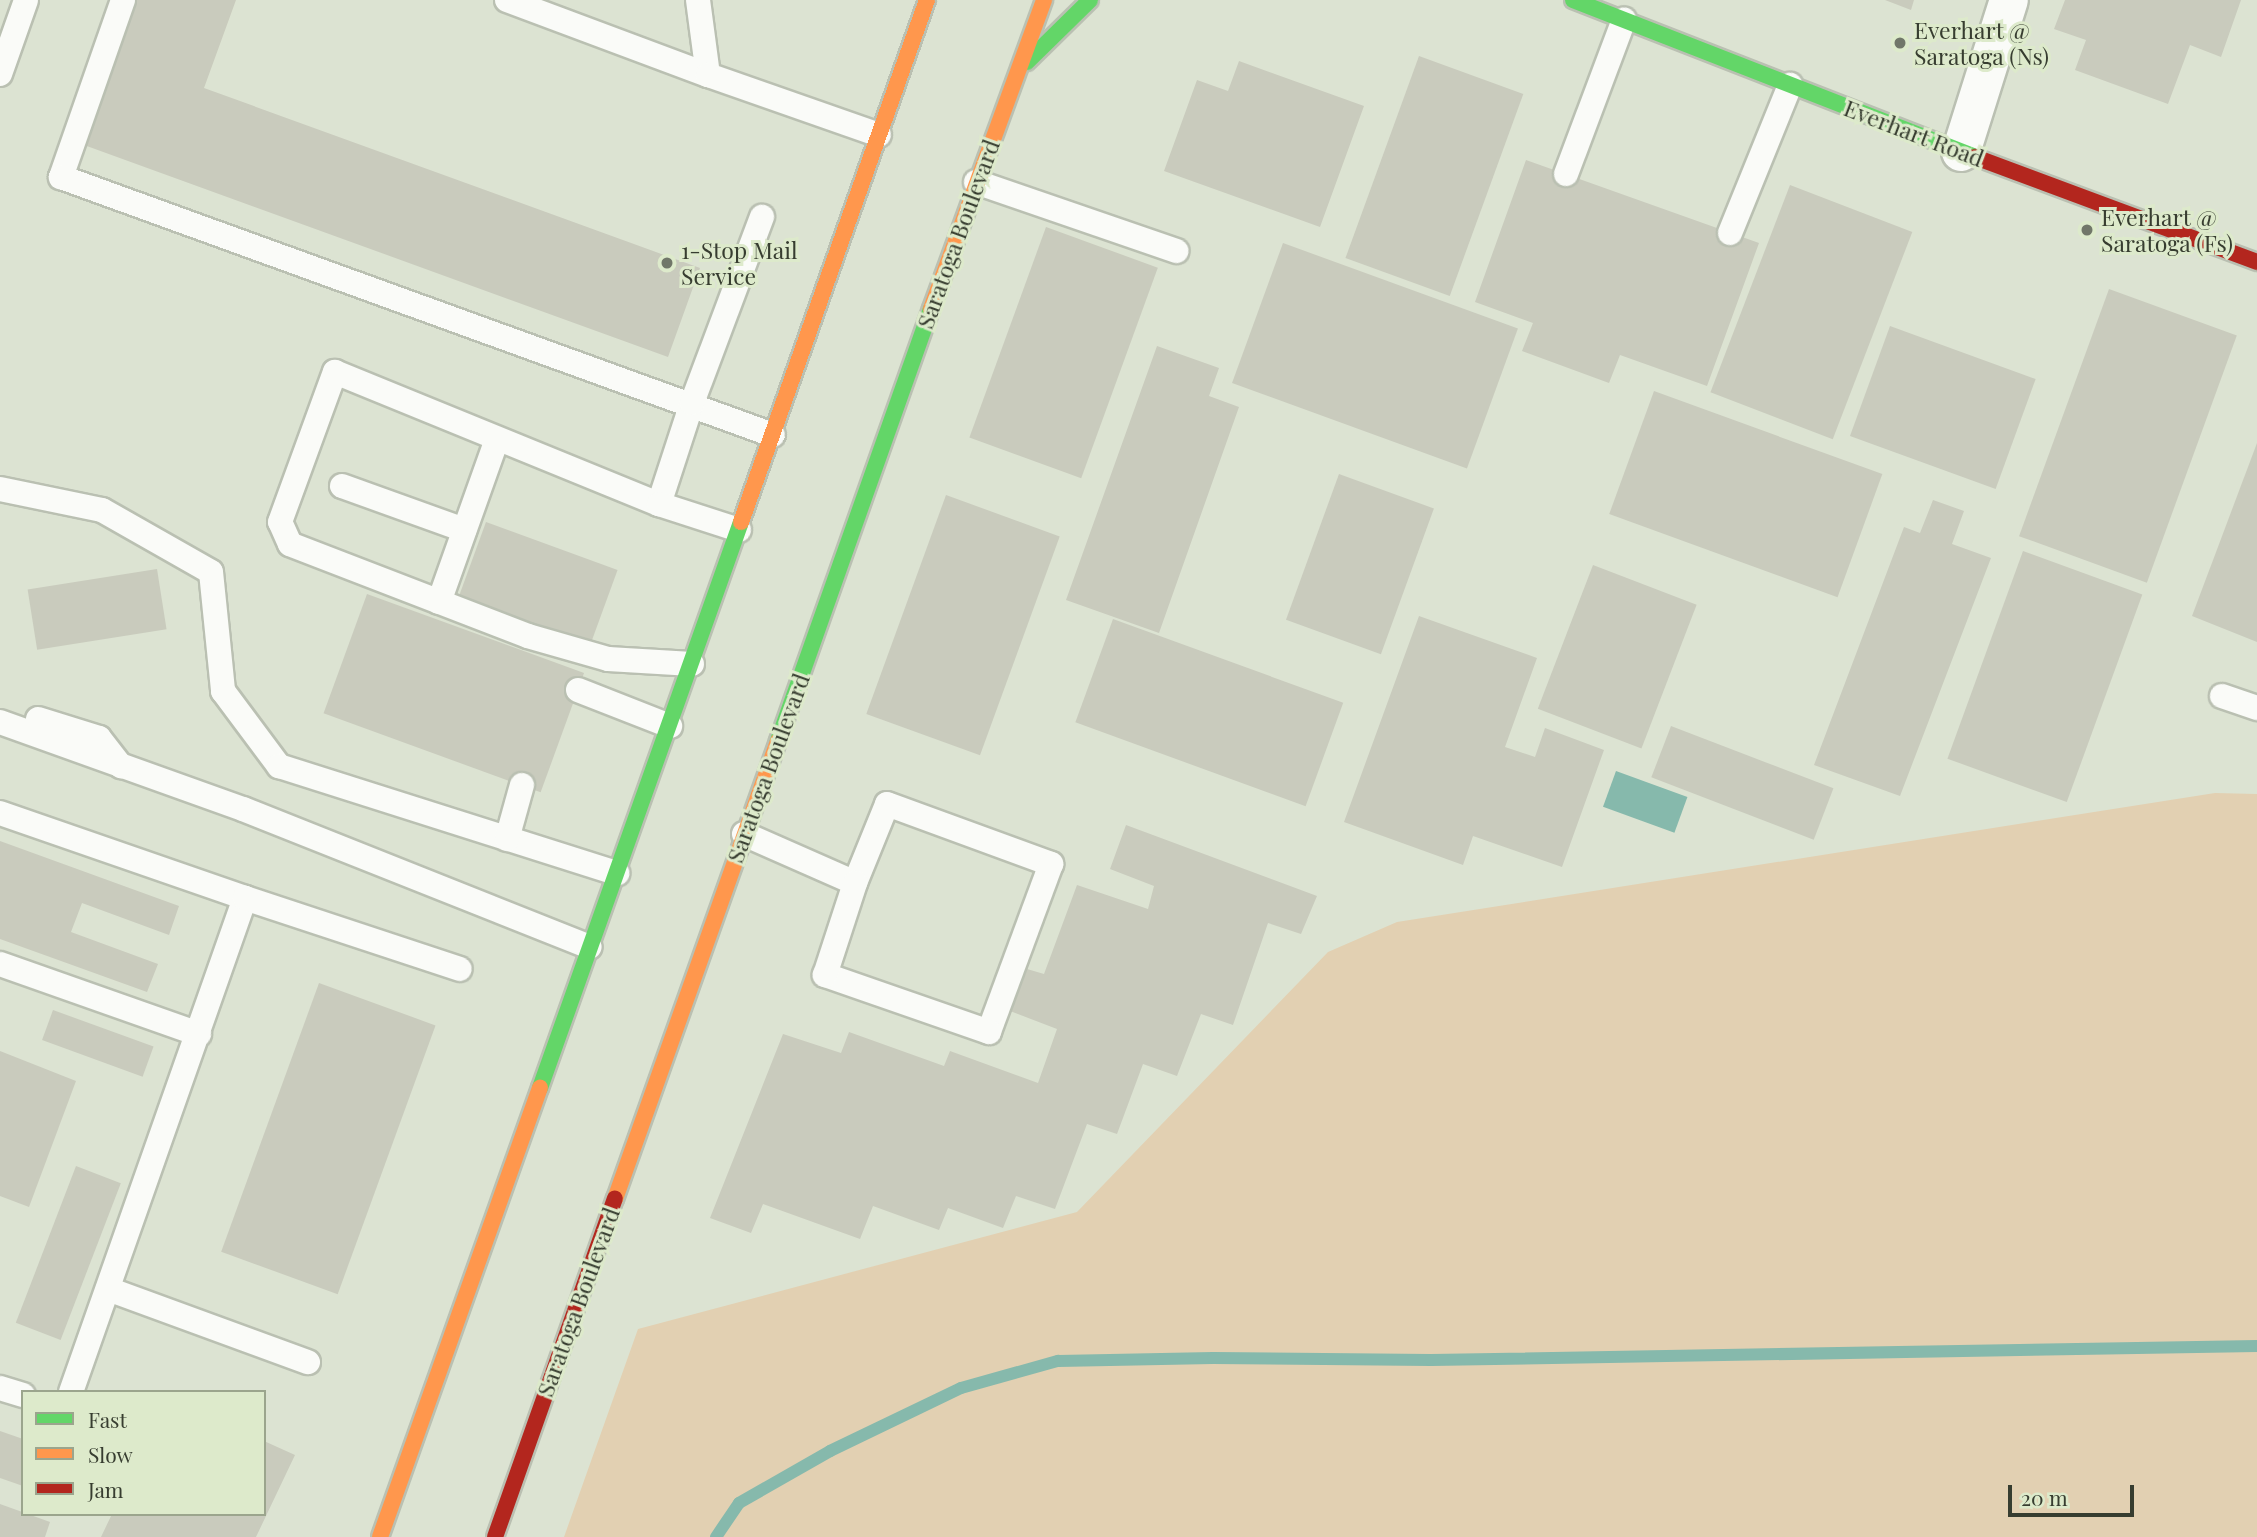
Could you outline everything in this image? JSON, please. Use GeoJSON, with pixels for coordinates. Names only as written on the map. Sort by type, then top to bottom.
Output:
{"type":"FeatureCollection","features":[{"type":"Feature","properties":{"kind":"main road"},"geometry":{"type":"LineString","coordinates":[[914,0],[917,28]]}},
{"type":"Feature","properties":{"kind":"main road"},"geometry":{"type":"LineString","coordinates":[[380,1537],[927,0]]}},
{"type":"Feature","properties":{"kind":"main road","name":"Saratoga Boulevard"},"geometry":{"type":"LineString","coordinates":[[495,1537],[976,182],[1044,0]]}},
{"type":"Feature","properties":{"kind":"main road"},"geometry":{"type":"LineString","coordinates":[[1018,71],[1090,0]]}},
{"type":"Feature","properties":{"kind":"main road","name":"Everhart Road"},"geometry":{"type":"LineString","coordinates":[[1573,0],[1961,152],[2257,262]]}},
{"type":"Feature","properties":{"kind":"street"},"geometry":{"type":"LineString","coordinates":[[1961,152],[2009,0]]}},
{"type":"Feature","properties":{"kind":"lane"},"geometry":{"type":"LineString","coordinates":[[0,74],[26,0]]}},
{"type":"Feature","properties":{"kind":"lane"},"geometry":{"type":"LineString","coordinates":[[123,0],[61,177],[692,403],[773,435]]}},
{"type":"Feature","properties":{"kind":"lane"},"geometry":{"type":"LineString","coordinates":[[507,0],[879,135]]}},
{"type":"Feature","properties":{"kind":"lane"},"geometry":{"type":"LineString","coordinates":[[698,0],[708,75]]}},
{"type":"Feature","properties":{"kind":"lane"},"geometry":{"type":"LineString","coordinates":[[1566,174],[1624,20]]}},
{"type":"Feature","properties":{"kind":"lane"},"geometry":{"type":"LineString","coordinates":[[1730,233],[1790,85]]}},
{"type":"Feature","properties":{"kind":"lane"},"geometry":{"type":"LineString","coordinates":[[976,182],[1176,251]]}},
{"type":"Feature","properties":{"kind":"lane"},"geometry":{"type":"LineString","coordinates":[[659,504],[692,403],[762,217]]}},
{"type":"Feature","properties":{"kind":"lane"},"geometry":{"type":"LineString","coordinates":[[692,664],[608,659],[528,636],[290,544],[280,522],[335,372],[659,504],[739,530]]}},
{"type":"Feature","properties":{"kind":"lane"},"geometry":{"type":"LineString","coordinates":[[439,602],[497,439]]}},
{"type":"Feature","properties":{"kind":"lane"},"geometry":{"type":"LineString","coordinates":[[342,485],[464,530]]}},
{"type":"Feature","properties":{"kind":"lane"},"geometry":{"type":"LineString","coordinates":[[0,489],[102,510],[211,572],[223,691],[279,766],[617,873]]}},
{"type":"Feature","properties":{"kind":"lane"},"geometry":{"type":"LineString","coordinates":[[578,691],[670,726]]}},
{"type":"Feature","properties":{"kind":"lane"},"geometry":{"type":"LineString","coordinates":[[2222,696],[2257,708]]}},
{"type":"Feature","properties":{"kind":"lane"},"geometry":{"type":"LineString","coordinates":[[0,708],[99,738],[121,766]]}},
{"type":"Feature","properties":{"kind":"lane"},"geometry":{"type":"LineString","coordinates":[[0,722],[243,809],[590,947]]}},
{"type":"Feature","properties":{"kind":"lane"},"geometry":{"type":"LineString","coordinates":[[507,839],[522,785]]}},
{"type":"Feature","properties":{"kind":"lane"},"geometry":{"type":"LineString","coordinates":[[887,804],[1051,864],[989,1032],[825,975],[855,883],[887,804]]}},
{"type":"Feature","properties":{"kind":"lane"},"geometry":{"type":"LineString","coordinates":[[0,813],[460,969]]}},
{"type":"Feature","properties":{"kind":"lane"},"geometry":{"type":"LineString","coordinates":[[744,834],[855,883]]}},
{"type":"Feature","properties":{"kind":"lane"},"geometry":{"type":"LineString","coordinates":[[72,1390],[245,898]]}},
{"type":"Feature","properties":{"kind":"lane"},"geometry":{"type":"LineString","coordinates":[[0,964],[199,1034]]}},
{"type":"Feature","properties":{"kind":"lane"},"geometry":{"type":"LineString","coordinates":[[108,1289],[308,1363]]}},
{"type":"Feature","properties":{"kind":"lane"},"geometry":{"type":"LineString","coordinates":[[0,1388],[21,1394]]}},
{"type":"Feature","properties":{"kind":"shaded area"},"geometry":{"type":"Polygon","coordinates":[[[2215,793],[2257,794],[2257,1537],[564,1537],[638,1329],[1077,1212],[1328,952],[1397,922],[2215,793]]]}},
{"type":"Feature","properties":{"kind":"water"},"geometry":{"type":"Polygon","coordinates":[[[1616,771],[1687,797],[1674,833],[1603,807],[1616,771]]]}},
{"type":"Feature","properties":{"kind":"building"},"geometry":{"type":"Polygon","coordinates":[[[136,0],[236,0],[204,88],[700,268],[668,357],[84,145],[136,0]]]}},
{"type":"Feature","properties":{"kind":"building"},"geometry":{"type":"Polygon","coordinates":[[[1885,0],[1914,0],[1911,10],[1885,0]]]}},
{"type":"Feature","properties":{"kind":"building"},"geometry":{"type":"Polygon","coordinates":[[[2065,0],[2241,0],[2221,57],[2190,45],[2168,104],[2075,70],[2086,40],[2054,29],[2065,0]]]}},
{"type":"Feature","properties":{"kind":"building"},"geometry":{"type":"Polygon","coordinates":[[[1419,56],[1523,94],[1450,296],[1345,258],[1419,56]]]}},
{"type":"Feature","properties":{"kind":"building"},"geometry":{"type":"Polygon","coordinates":[[[1239,61],[1364,106],[1320,227],[1164,171],[1197,80],[1228,91],[1239,61]]]}},
{"type":"Feature","properties":{"kind":"building"},"geometry":{"type":"Polygon","coordinates":[[[1526,160],[1759,243],[1707,386],[1620,355],[1609,383],[1522,351],[1533,323],[1475,302],[1526,160]]]}},
{"type":"Feature","properties":{"kind":"building"},"geometry":{"type":"Polygon","coordinates":[[[1790,185],[1912,232],[1833,439],[1710,392],[1790,185]]]}},
{"type":"Feature","properties":{"kind":"building"},"geometry":{"type":"Polygon","coordinates":[[[1046,227],[1158,268],[1081,478],[969,437],[1046,227]]]}},
{"type":"Feature","properties":{"kind":"building"},"geometry":{"type":"Polygon","coordinates":[[[1283,243],[1518,329],[1467,469],[1232,383],[1283,243]]]}},
{"type":"Feature","properties":{"kind":"building"},"geometry":{"type":"Polygon","coordinates":[[[2109,289],[2237,336],[2147,583],[2019,536],[2109,289]]]}},
{"type":"Feature","properties":{"kind":"building"},"geometry":{"type":"Polygon","coordinates":[[[1890,326],[2036,379],[1996,489],[1850,436],[1890,326]]]}},
{"type":"Feature","properties":{"kind":"building"},"geometry":{"type":"Polygon","coordinates":[[[1157,346],[1219,368],[1209,396],[1239,407],[1159,633],[1066,600],[1157,346]]]}},
{"type":"Feature","properties":{"kind":"building"},"geometry":{"type":"Polygon","coordinates":[[[1654,391],[1882,474],[1838,597],[1609,514],[1654,391]]]}},
{"type":"Feature","properties":{"kind":"building"},"geometry":{"type":"Polygon","coordinates":[[[2257,443],[2257,642],[2192,616],[2257,443]]]}},
{"type":"Feature","properties":{"kind":"building"},"geometry":{"type":"Polygon","coordinates":[[[1339,474],[1434,509],[1381,654],[1286,620],[1339,474]]]}},
{"type":"Feature","properties":{"kind":"building"},"geometry":{"type":"Polygon","coordinates":[[[946,495],[1060,536],[980,755],[866,714],[946,495]]]}},
{"type":"Feature","properties":{"kind":"building"},"geometry":{"type":"Polygon","coordinates":[[[1933,500],[1964,511],[1952,544],[1991,558],[1900,796],[1814,765],[1904,527],[1920,533],[1933,500]]]}},
{"type":"Feature","properties":{"kind":"building"},"geometry":{"type":"Polygon","coordinates":[[[486,522],[618,570],[588,650],[457,602],[486,522]]]}},
{"type":"Feature","properties":{"kind":"building"},"geometry":{"type":"Polygon","coordinates":[[[2023,551],[2142,594],[2067,802],[1947,759],[2023,551]]]}},
{"type":"Feature","properties":{"kind":"building"},"geometry":{"type":"Polygon","coordinates":[[[1593,565],[1697,605],[1641,749],[1538,709],[1593,565]]]}},
{"type":"Feature","properties":{"kind":"building"},"geometry":{"type":"Polygon","coordinates":[[[157,569],[167,629],[37,650],[28,589],[157,569]]]}},
{"type":"Feature","properties":{"kind":"building"},"geometry":{"type":"Polygon","coordinates":[[[367,594],[584,673],[541,792],[324,713],[367,594]]]}},
{"type":"Feature","properties":{"kind":"building"},"geometry":{"type":"Polygon","coordinates":[[[1419,616],[1537,658],[1505,747],[1535,757],[1545,728],[1604,750],[1562,867],[1473,836],[1463,865],[1344,822],[1419,616]]]}},
{"type":"Feature","properties":{"kind":"building"},"geometry":{"type":"Polygon","coordinates":[[[1113,619],[1343,703],[1306,806],[1075,722],[1113,619]]]}},
{"type":"Feature","properties":{"kind":"building"},"geometry":{"type":"Polygon","coordinates":[[[1671,726],[1833,788],[1814,840],[1651,777],[1671,726]]]}},
{"type":"Feature","properties":{"kind":"building"},"geometry":{"type":"Polygon","coordinates":[[[1126,825],[1317,896],[1301,934],[1268,923],[1233,1025],[1201,1014],[1177,1076],[1143,1064],[1117,1134],[1087,1124],[1055,1209],[1016,1196],[1003,1228],[948,1208],[939,1230],[873,1206],[860,1239],[763,1204],[751,1233],[710,1218],[783,1034],[841,1053],[849,1032],[944,1066],[950,1051],[1038,1083],[1057,1029],[1010,1011],[1027,969],[1044,974],[1077,885],[1148,909],[1154,886],[1110,869],[1126,825]]]}},
{"type":"Feature","properties":{"kind":"building"},"geometry":{"type":"Polygon","coordinates":[[[0,841],[179,906],[169,935],[82,903],[71,932],[158,964],[147,992],[0,939],[0,841]]]}},
{"type":"Feature","properties":{"kind":"building"},"geometry":{"type":"Polygon","coordinates":[[[319,983],[436,1025],[338,1294],[221,1252],[319,983]]]}},
{"type":"Feature","properties":{"kind":"building"},"geometry":{"type":"Polygon","coordinates":[[[53,1010],[154,1047],[143,1077],[42,1040],[53,1010]]]}},
{"type":"Feature","properties":{"kind":"building"},"geometry":{"type":"Polygon","coordinates":[[[0,1051],[76,1081],[29,1207],[0,1196],[0,1051]]]}},
{"type":"Feature","properties":{"kind":"building"},"geometry":{"type":"Polygon","coordinates":[[[76,1166],[121,1183],[61,1340],[16,1323],[76,1166]]]}},
{"type":"Feature","properties":{"kind":"building"},"geometry":{"type":"Polygon","coordinates":[[[0,1431],[21,1438],[21,1485],[0,1478],[0,1431]]]}},
{"type":"Feature","properties":{"kind":"building"},"geometry":{"type":"Polygon","coordinates":[[[266,1442],[295,1455],[266,1516],[266,1442]]]}},
{"type":"Feature","properties":{"kind":"building"},"geometry":{"type":"Polygon","coordinates":[[[0,1504],[21,1512],[21,1516],[33,1516],[50,1522],[45,1537],[0,1537],[0,1504]]]}},
{"type":"Feature","properties":{"kind":"building"},"geometry":{"type":"Polygon","coordinates":[[[111,1516],[266,1516],[256,1537],[101,1537],[111,1516]]]}},
{"type":"Feature","properties":{"kind":"waterway"},"geometry":{"type":"LineString","coordinates":[[716,1537],[739,1503],[830,1451],[961,1388],[1058,1361],[1213,1358],[1431,1360],[2257,1346]]}},
{"type":"Feature","properties":{"kind":"traffic: fast"},"geometry":{"type":"LineString","coordinates":[[1027,62],[1090,0]]}},
{"type":"Feature","properties":{"kind":"traffic: fast"},"geometry":{"type":"LineString","coordinates":[[1573,0],[1975,157]]}},
{"type":"Feature","properties":{"kind":"traffic: fast"},"geometry":{"type":"LineString","coordinates":[[778,741],[931,309]]}},
{"type":"Feature","properties":{"kind":"traffic: fast"},"geometry":{"type":"LineString","coordinates":[[540,1088],[741,522]]}},
{"type":"Feature","properties":{"kind":"traffic: slow"},"geometry":{"type":"LineString","coordinates":[[741,522],[927,0]]}},
{"type":"Feature","properties":{"kind":"traffic: slow"},"geometry":{"type":"LineString","coordinates":[[931,309],[1044,0]]}},
{"type":"Feature","properties":{"kind":"traffic: slow"},"geometry":{"type":"LineString","coordinates":[[615,1199],[778,741]]}},
{"type":"Feature","properties":{"kind":"traffic: slow"},"geometry":{"type":"LineString","coordinates":[[380,1537],[540,1088]]}},
{"type":"Feature","properties":{"kind":"traffic: jam"},"geometry":{"type":"LineString","coordinates":[[1975,157],[2257,262]]}},
{"type":"Feature","properties":{"kind":"traffic: jam"},"geometry":{"type":"LineString","coordinates":[[495,1537],[615,1199]]}},
{"type":"Feature","properties":{"kind":"place","name":"Everhart @ Saratoga (Ns)"},"geometry":{"type":"Point","coordinates":[1900,43]}},
{"type":"Feature","properties":{"kind":"place","name":"Everhart @ Saratoga (Fs)"},"geometry":{"type":"Point","coordinates":[2087,230]}},
{"type":"Feature","properties":{"kind":"place","name":"1-Stop Mail Service"},"geometry":{"type":"Point","coordinates":[667,263]}}]}
